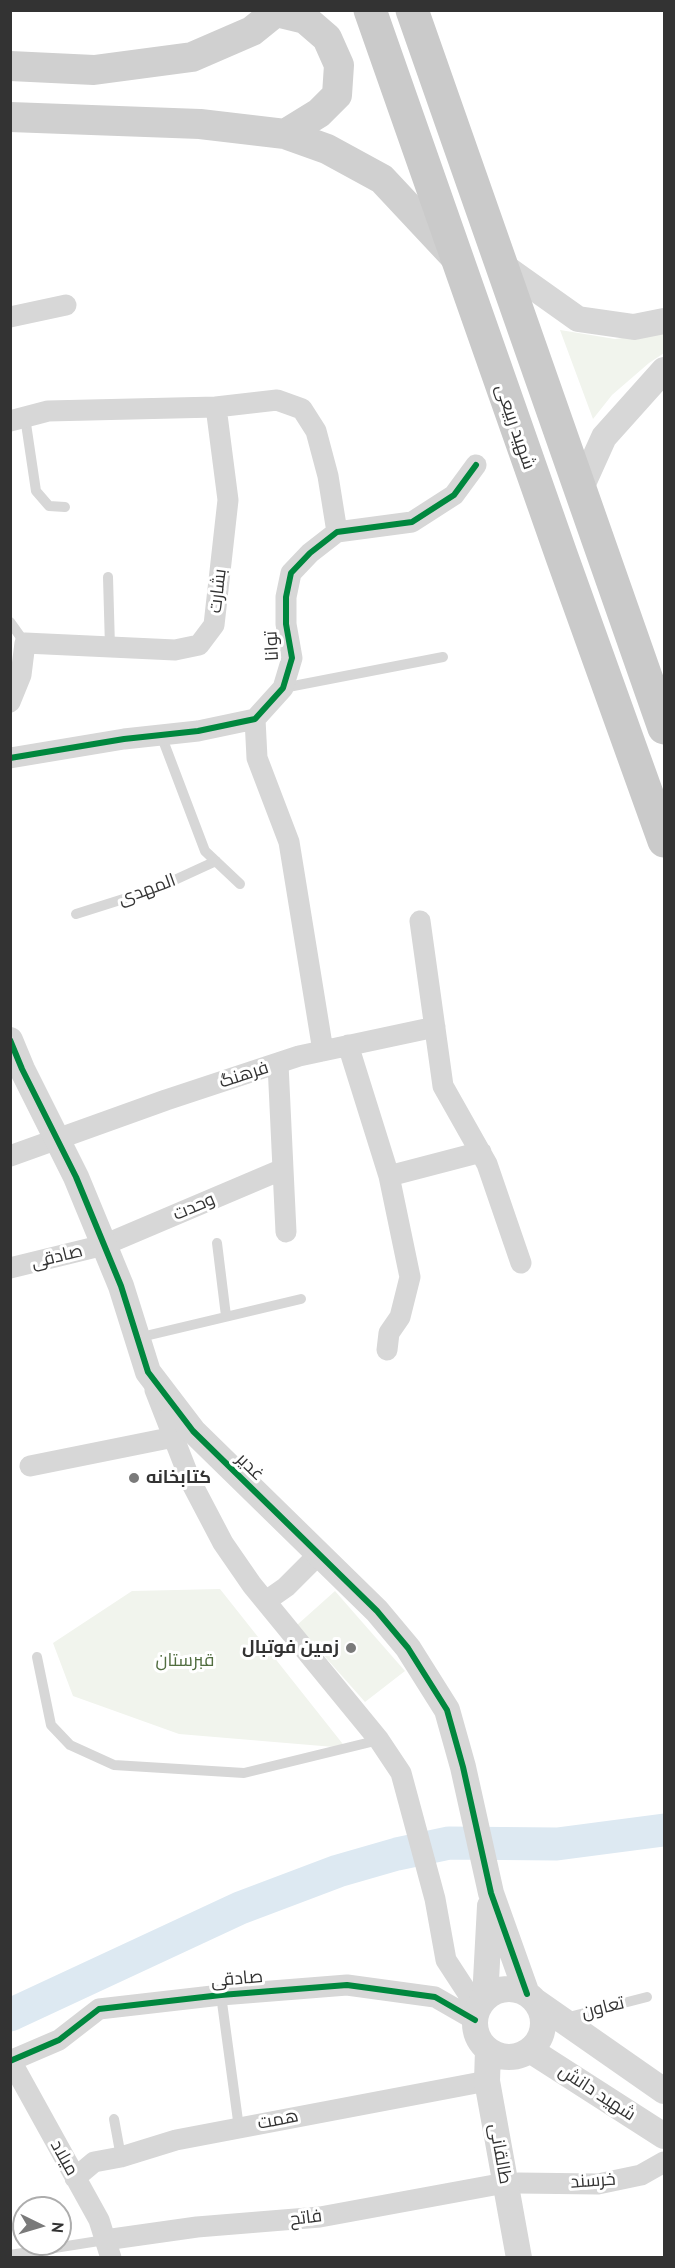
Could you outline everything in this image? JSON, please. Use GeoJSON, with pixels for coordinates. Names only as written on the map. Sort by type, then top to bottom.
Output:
{"type":"FeatureCollection","features":[{"type":"Feature","properties":{"kind":"main road","name":"شهید ربیعی"},"geometry":{"type":"LineString","coordinates":[[370,10],[455,257],[664,842]]}},
{"type":"Feature","properties":{"kind":"main road"},"geometry":{"type":"LineString","coordinates":[[412,10],[664,728]]}},
{"type":"Feature","properties":{"kind":"main road"},"geometry":{"type":"LineString","coordinates":[[10,66],[94,70],[192,57],[252,31],[277,11],[305,19],[327,38],[339,65],[337,95],[319,113],[285,134]]}},
{"type":"Feature","properties":{"kind":"main road"},"geometry":{"type":"LineString","coordinates":[[10,117],[200,124],[285,134],[327,148],[382,179],[455,257]]}},
{"type":"Feature","properties":{"kind":"street"},"geometry":{"type":"LineString","coordinates":[[502,265],[578,319],[634,327],[664,321]]}},
{"type":"Feature","properties":{"kind":"street"},"geometry":{"type":"LineString","coordinates":[[10,317],[66,306]]}},
{"type":"Feature","properties":{"kind":"street"},"geometry":{"type":"LineString","coordinates":[[581,488],[604,437],[664,370]]}},
{"type":"Feature","properties":{"kind":"street"},"geometry":{"type":"LineString","coordinates":[[18,419],[48,411],[216,407],[277,400],[302,408],[316,431],[328,476],[337,532],[412,522],[454,495],[477,465]]}},
{"type":"Feature","properties":{"kind":"street","name":"بشارت"},"geometry":{"type":"LineString","coordinates":[[25,643],[175,650],[199,645],[214,625],[228,500],[216,407]]}},
{"type":"Feature","properties":{"kind":"street","name":"توانا"},"geometry":{"type":"LineString","coordinates":[[255,719],[283,688],[291,658],[286,624],[286,597],[291,573],[310,553],[337,532]]}},
{"type":"Feature","properties":{"kind":"street"},"geometry":{"type":"LineString","coordinates":[[10,702],[21,675],[25,643]]}},
{"type":"Feature","properties":{"kind":"street"},"geometry":{"type":"LineString","coordinates":[[10,758],[198,731],[255,719],[257,758],[289,842],[323,1051]]}},
{"type":"Feature","properties":{"kind":"street"},"geometry":{"type":"LineString","coordinates":[[420,921],[443,1086],[481,1152],[521,1263]]}},
{"type":"Feature","properties":{"kind":"street","name":"فرهنگ"},"geometry":{"type":"LineString","coordinates":[[10,1156],[278,1064],[348,1045],[435,1027]]}},
{"type":"Feature","properties":{"kind":"street","name":"غدیر"},"geometry":{"type":"LineString","coordinates":[[10,1040],[104,1245],[148,1372],[193,1431],[377,1611],[408,1648],[447,1710],[491,1893]]}},
{"type":"Feature","properties":{"kind":"street"},"geometry":{"type":"LineString","coordinates":[[348,1045],[389,1176],[410,1277],[400,1317],[389,1333],[387,1350]]}},
{"type":"Feature","properties":{"kind":"street"},"geometry":{"type":"LineString","coordinates":[[278,1064],[286,1232]]}},
{"type":"Feature","properties":{"kind":"street"},"geometry":{"type":"LineString","coordinates":[[389,1176],[481,1152]]}},
{"type":"Feature","properties":{"kind":"street","name":"وحدت"},"geometry":{"type":"LineString","coordinates":[[104,1245],[283,1169]]}},
{"type":"Feature","properties":{"kind":"street","name":"صادقی"},"geometry":{"type":"LineString","coordinates":[[10,1268],[104,1245]]}},
{"type":"Feature","properties":{"kind":"street"},"geometry":{"type":"LineString","coordinates":[[148,1372],[191,1482],[223,1542],[266,1601],[379,1740],[401,1773],[435,1899],[446,1960],[479,2009]]}},
{"type":"Feature","properties":{"kind":"street"},"geometry":{"type":"LineString","coordinates":[[30,1466],[174,1437]]}},
{"type":"Feature","properties":{"kind":"street"},"geometry":{"type":"LineString","coordinates":[[266,1601],[286,1587],[320,1553]]}},
{"type":"Feature","properties":{"kind":"street"},"geometry":{"type":"LineString","coordinates":[[491,1893],[531,1997],[543,2021],[537,2042],[509,2052],[476,2031],[491,1893]]}},
{"type":"Feature","properties":{"kind":"street","name":"صادقی"},"geometry":{"type":"LineString","coordinates":[[11,2061],[59,2040],[99,2009],[221,1995],[346,1985],[435,1996],[479,2009]]}},
{"type":"Feature","properties":{"kind":"street"},"geometry":{"type":"LineString","coordinates":[[479,2009],[505,1989],[516,1989],[660,2083]]}},
{"type":"Feature","properties":{"kind":"street","name":"طالقانی"},"geometry":{"type":"LineString","coordinates":[[509,2052],[487,2081],[531,2258]]}},
{"type":"Feature","properties":{"kind":"street","name":"طالقانی"},"geometry":{"type":"LineString","coordinates":[[509,2052],[499,2076],[519,2258]]}},
{"type":"Feature","properties":{"kind":"street","name":"شهید دانش"},"geometry":{"type":"LineString","coordinates":[[509,2052],[664,2136]]}},
{"type":"Feature","properties":{"kind":"street","name":"میلاد"},"geometry":{"type":"LineString","coordinates":[[11,2061],[99,2220],[108,2249]]}},
{"type":"Feature","properties":{"kind":"street","name":"همت"},"geometry":{"type":"LineString","coordinates":[[75,2178],[94,2162],[121,2157],[176,2140],[487,2081]]}},
{"type":"Feature","properties":{"kind":"street","name":"خرسند"},"geometry":{"type":"LineString","coordinates":[[512,2183],[598,2184],[641,2175],[664,2162]]}},
{"type":"Feature","properties":{"kind":"street","name":"فاتح"},"geometry":{"type":"LineString","coordinates":[[108,2249],[197,2227],[320,2217],[512,2183]]}},
{"type":"Feature","properties":{"kind":"lane"},"geometry":{"type":"LineString","coordinates":[[18,419],[36,491],[49,506],[65,507]]}},
{"type":"Feature","properties":{"kind":"lane"},"geometry":{"type":"LineString","coordinates":[[108,577],[111,647]]}},
{"type":"Feature","properties":{"kind":"lane"},"geometry":{"type":"LineString","coordinates":[[10,622],[25,643]]}},
{"type":"Feature","properties":{"kind":"lane"},"geometry":{"type":"LineString","coordinates":[[283,688],[443,657]]}},
{"type":"Feature","properties":{"kind":"lane"},"geometry":{"type":"LineString","coordinates":[[161,735],[205,850],[240,884]]}},
{"type":"Feature","properties":{"kind":"lane","name":"المهدی"},"geometry":{"type":"LineString","coordinates":[[76,914],[155,889],[216,861]]}},
{"type":"Feature","properties":{"kind":"lane"},"geometry":{"type":"LineString","coordinates":[[217,1243],[226,1317]]}},
{"type":"Feature","properties":{"kind":"lane"},"geometry":{"type":"LineString","coordinates":[[137,1338],[302,1299]]}},
{"type":"Feature","properties":{"kind":"lane"},"geometry":{"type":"LineString","coordinates":[[37,1657],[51,1725],[70,1745],[114,1765],[244,1773],[379,1740]]}},
{"type":"Feature","properties":{"kind":"lane"},"geometry":{"type":"LineString","coordinates":[[221,1995],[239,2128]]}},
{"type":"Feature","properties":{"kind":"lane","name":"تعاون"},"geometry":{"type":"LineString","coordinates":[[559,2019],[647,1997]]}},
{"type":"Feature","properties":{"kind":"lane"},"geometry":{"type":"LineString","coordinates":[[114,2119],[121,2157]]}},
{"type":"Feature","properties":{"kind":"lane"},"geometry":{"type":"LineString","coordinates":[[10,2254],[108,2249]]}},
{"type":"Feature","properties":{"kind":"green space"},"geometry":{"type":"Polygon","coordinates":[[[560,330],[615,339],[664,332],[664,353],[612,395],[593,419],[560,330]]]}},
{"type":"Feature","properties":{"kind":"green space","name":"قبرستان"},"geometry":{"type":"Polygon","coordinates":[[[220,1589],[346,1748],[179,1734],[73,1696],[53,1643],[132,1591],[220,1589]]]}},
{"type":"Feature","properties":{"kind":"green space","name":"زمین فوتبال"},"geometry":{"type":"Polygon","coordinates":[[[335,1591],[405,1671],[365,1702],[297,1625],[335,1591]]]}},
{"type":"Feature","properties":{"kind":"waterway"},"geometry":{"type":"LineString","coordinates":[[10,2015],[240,1908],[338,1871],[397,1854],[449,1843],[557,1844],[664,1830]]}},
{"type":"Feature","properties":{"kind":"cycle path"},"geometry":{"type":"LineString","coordinates":[[10,758],[124,739],[198,731],[255,719],[283,688],[292,658],[286,624],[286,597],[291,573],[310,553],[337,532],[412,522],[454,495],[476,465]]}},
{"type":"Feature","properties":{"kind":"cycle path"},"geometry":{"type":"LineString","coordinates":[[10,1040],[76,1177],[121,1286],[148,1372],[193,1431],[377,1611],[408,1648],[447,1710],[463,1767],[491,1893],[527,1994]]}},
{"type":"Feature","properties":{"kind":"cycle path"},"geometry":{"type":"LineString","coordinates":[[10,2061],[59,2040],[99,2009],[221,1995],[347,1985],[435,1997],[475,2020]]}},
{"type":"Feature","properties":{"kind":"place","name":"کتابخانه"},"geometry":{"type":"Point","coordinates":[134,1478]}},
{"type":"Feature","properties":{"kind":"place","name":"زمین فوتبال"},"geometry":{"type":"Point","coordinates":[351,1648]}}]}
